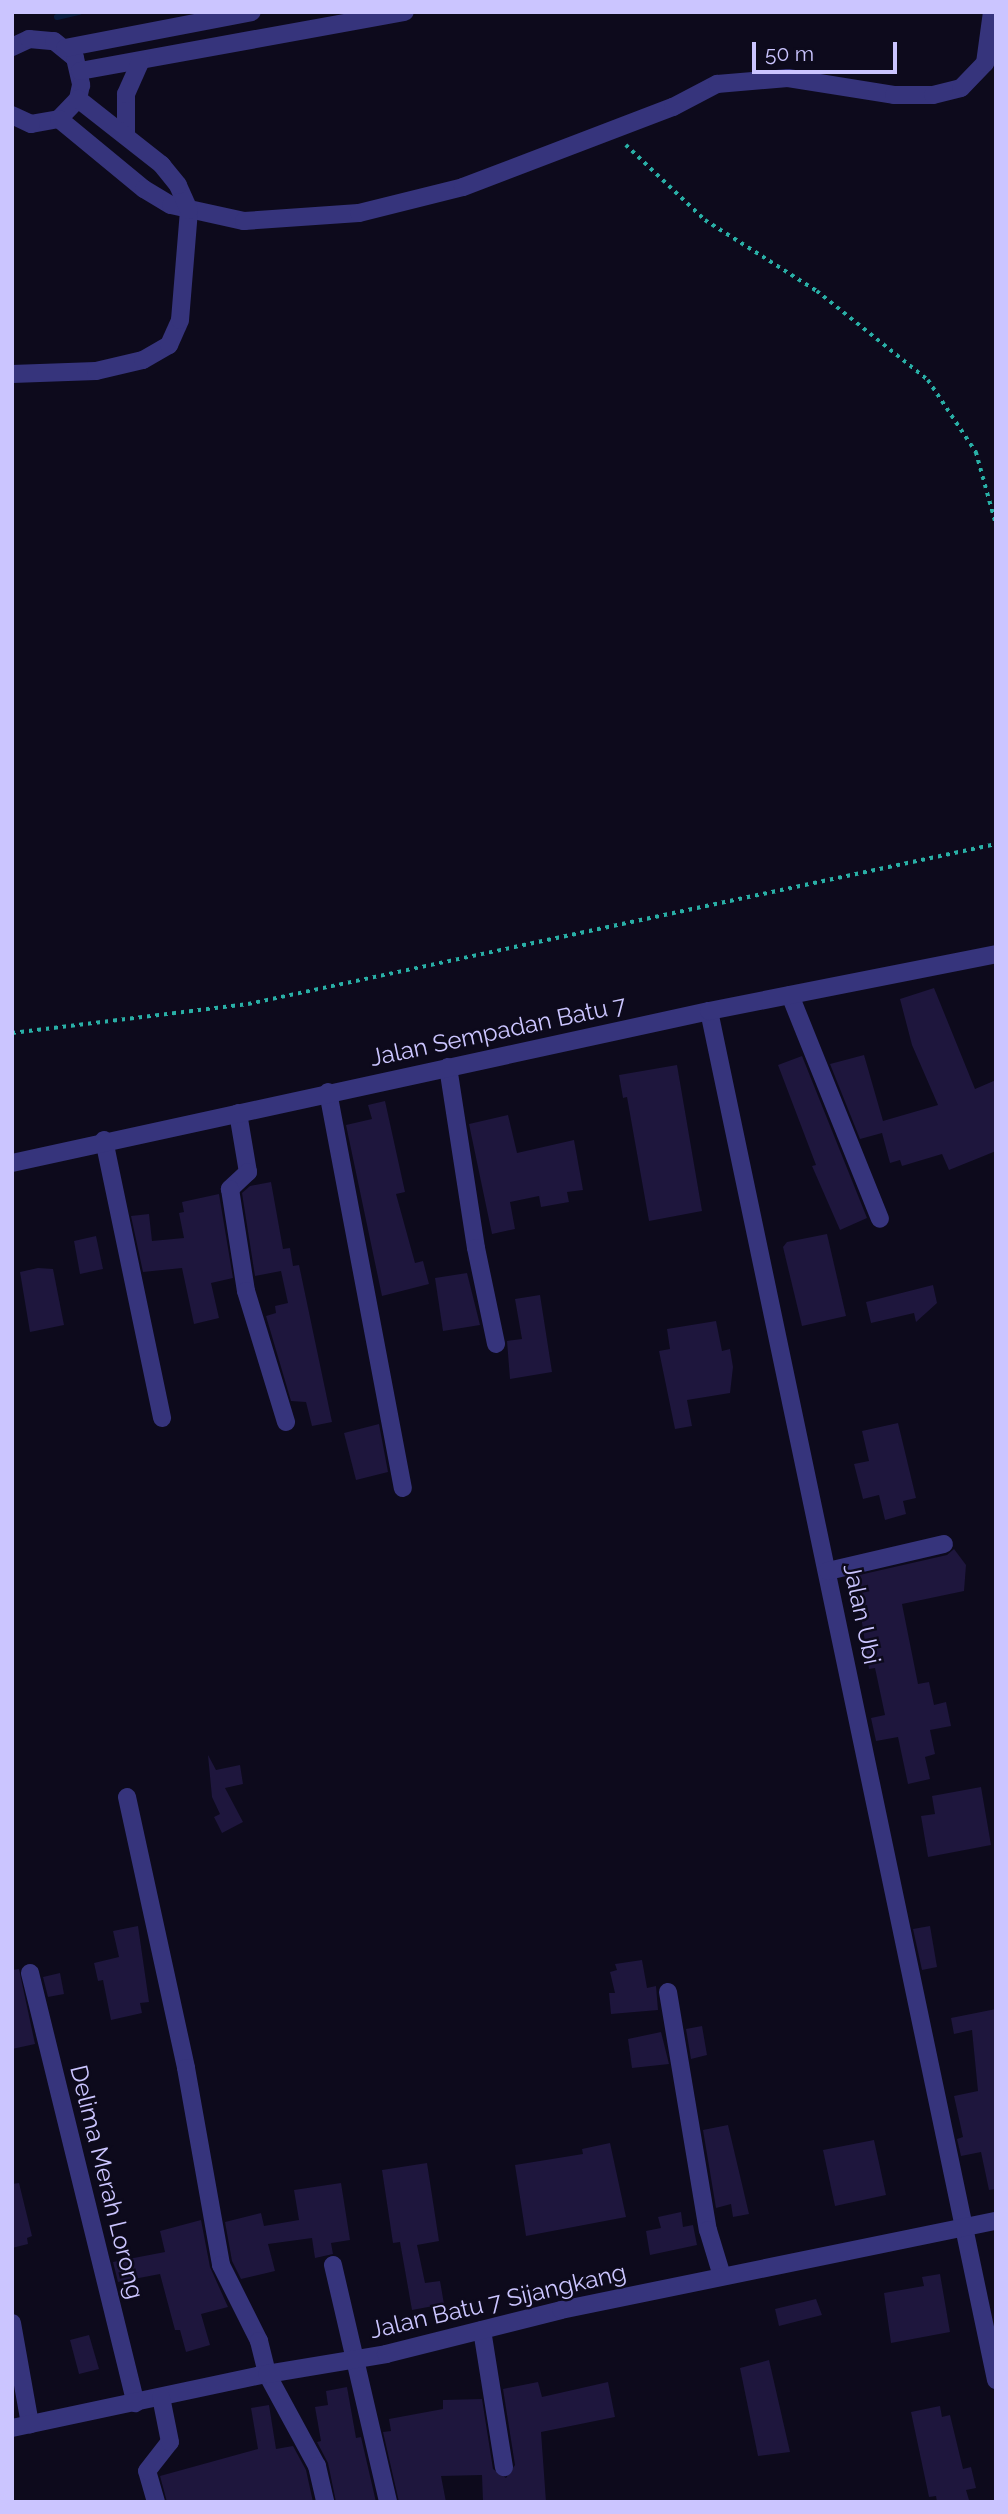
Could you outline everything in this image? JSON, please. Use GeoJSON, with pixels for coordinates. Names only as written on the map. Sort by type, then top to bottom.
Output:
{"type":"FeatureCollection","features":[{"type":"Feature","properties":{"kind":"street"},"geometry":{"type":"LineString","coordinates":[[14,44],[42,38],[65,47],[252,12]]}},
{"type":"Feature","properties":{"kind":"street"},"geometry":{"type":"LineString","coordinates":[[80,71],[405,12]]}},
{"type":"Feature","properties":{"kind":"street"},"geometry":{"type":"LineString","coordinates":[[59,119],[156,199],[189,210],[244,220],[359,213],[463,187],[612,131],[717,83],[747,78],[841,84],[894,95],[933,95],[961,88],[985,63],[992,12]]}},
{"type":"Feature","properties":{"kind":"street"},"geometry":{"type":"LineString","coordinates":[[12,115],[31,124],[59,119],[78,99],[80,71],[65,47]]}},
{"type":"Feature","properties":{"kind":"street"},"geometry":{"type":"LineString","coordinates":[[126,136],[126,94],[141,61]]}},
{"type":"Feature","properties":{"kind":"street"},"geometry":{"type":"LineString","coordinates":[[12,374],[96,371],[143,360],[169,345],[180,320],[183,239],[189,210],[171,175],[78,99]]}},
{"type":"Feature","properties":{"kind":"street","name":"Jalan Sempadan Batu 7"},"geometry":{"type":"LineString","coordinates":[[12,1163],[104,1140],[709,1011],[996,954]]}},
{"type":"Feature","properties":{"kind":"street"},"geometry":{"type":"LineString","coordinates":[[790,995],[880,1219]]}},
{"type":"Feature","properties":{"kind":"street","name":"Jalan Ubi"},"geometry":{"type":"LineString","coordinates":[[709,1011],[996,2379]]}},
{"type":"Feature","properties":{"kind":"street"},"geometry":{"type":"LineString","coordinates":[[448,1067],[475,1248],[496,1344]]}},
{"type":"Feature","properties":{"kind":"street"},"geometry":{"type":"LineString","coordinates":[[328,1092],[403,1488]]}},
{"type":"Feature","properties":{"kind":"street"},"geometry":{"type":"LineString","coordinates":[[238,1113],[248,1172],[237,1177],[230,1189],[246,1291],[286,1422]]}},
{"type":"Feature","properties":{"kind":"street"},"geometry":{"type":"LineString","coordinates":[[104,1140],[162,1418]]}},
{"type":"Feature","properties":{"kind":"street"},"geometry":{"type":"LineString","coordinates":[[828,1571],[944,1544]]}},
{"type":"Feature","properties":{"kind":"street"},"geometry":{"type":"LineString","coordinates":[[127,1797],[186,2068],[210,2219],[221,2265],[254,2328],[267,2374],[303,2435],[325,2502]]}},
{"type":"Feature","properties":{"kind":"street","name":"Delima Merah Lorong"},"geometry":{"type":"LineString","coordinates":[[30,1973],[136,2403]]}},
{"type":"Feature","properties":{"kind":"street"},"geometry":{"type":"LineString","coordinates":[[668,1992],[708,2230],[722,2276]]}},
{"type":"Feature","properties":{"kind":"street","name":"Jalan Batu 7 Sijangkang"},"geometry":{"type":"LineString","coordinates":[[21,2426],[267,2374],[355,2359],[722,2276],[996,2221]]}},
{"type":"Feature","properties":{"kind":"street"},"geometry":{"type":"LineString","coordinates":[[333,2265],[388,2502]]}},
{"type":"Feature","properties":{"kind":"street"},"geometry":{"type":"LineString","coordinates":[[12,2323],[21,2426]]}},
{"type":"Feature","properties":{"kind":"street"},"geometry":{"type":"LineString","coordinates":[[482,2330],[504,2467]]}},
{"type":"Feature","properties":{"kind":"street"},"geometry":{"type":"LineString","coordinates":[[156,2502],[147,2471],[170,2442],[161,2397]]}},
{"type":"Feature","properties":{"kind":"path"},"geometry":{"type":"LineString","coordinates":[[612,131],[705,220],[817,291],[928,380],[976,452],[996,524]]}},
{"type":"Feature","properties":{"kind":"path"},"geometry":{"type":"LineString","coordinates":[[12,1034],[248,1004],[996,844]]}},
{"type":"Feature","properties":{"kind":"building"},"geometry":{"type":"Polygon","coordinates":[[[934,988],[975,1089],[996,1080],[996,1151],[949,1170],[942,1154],[902,1166],[900,1160],[890,1163],[882,1133],[860,1139],[830,1064],[864,1055],[883,1121],[938,1105],[912,1045],[900,999],[934,988]]]}},
{"type":"Feature","properties":{"kind":"building"},"geometry":{"type":"Polygon","coordinates":[[[802,1056],[867,1218],[840,1230],[812,1166],[816,1165],[778,1065],[802,1056]]]}},
{"type":"Feature","properties":{"kind":"building"},"geometry":{"type":"Polygon","coordinates":[[[677,1065],[702,1211],[649,1221],[627,1097],[623,1098],[619,1075],[677,1065]]]}},
{"type":"Feature","properties":{"kind":"building"},"geometry":{"type":"Polygon","coordinates":[[[385,1101],[405,1192],[396,1194],[415,1263],[423,1261],[429,1284],[382,1296],[346,1125],[372,1119],[368,1105],[385,1101]]]}},
{"type":"Feature","properties":{"kind":"building"},"geometry":{"type":"Polygon","coordinates":[[[508,1115],[517,1153],[574,1140],[583,1190],[567,1192],[569,1202],[541,1207],[539,1196],[510,1202],[515,1229],[492,1234],[469,1124],[508,1115]]]}},
{"type":"Feature","properties":{"kind":"building"},"geometry":{"type":"Polygon","coordinates":[[[271,1182],[283,1249],[290,1248],[293,1266],[299,1265],[332,1422],[312,1426],[306,1402],[291,1401],[266,1316],[276,1313],[275,1306],[288,1303],[281,1271],[255,1276],[242,1193],[250,1186],[271,1182]]]}},
{"type":"Feature","properties":{"kind":"building"},"geometry":{"type":"Polygon","coordinates":[[[219,1194],[233,1278],[211,1283],[219,1318],[194,1324],[182,1268],[143,1272],[131,1216],[149,1214],[152,1241],[184,1238],[179,1213],[184,1212],[182,1202],[219,1194]]]}},
{"type":"Feature","properties":{"kind":"building"},"geometry":{"type":"Polygon","coordinates":[[[827,1234],[846,1316],[802,1326],[783,1247],[787,1242],[827,1234]]]}},
{"type":"Feature","properties":{"kind":"building"},"geometry":{"type":"Polygon","coordinates":[[[96,1236],[103,1269],[80,1274],[74,1241],[96,1236]]]}},
{"type":"Feature","properties":{"kind":"building"},"geometry":{"type":"Polygon","coordinates":[[[38,1268],[53,1269],[64,1325],[30,1332],[20,1272],[38,1268]]]}},
{"type":"Feature","properties":{"kind":"building"},"geometry":{"type":"Polygon","coordinates":[[[467,1273],[480,1325],[443,1331],[435,1278],[467,1273]]]}},
{"type":"Feature","properties":{"kind":"building"},"geometry":{"type":"Polygon","coordinates":[[[933,1285],[937,1303],[916,1322],[914,1313],[871,1323],[866,1302],[933,1285]]]}},
{"type":"Feature","properties":{"kind":"building"},"geometry":{"type":"Polygon","coordinates":[[[540,1295],[552,1372],[510,1379],[507,1341],[522,1339],[515,1299],[540,1295]]]}},
{"type":"Feature","properties":{"kind":"building"},"geometry":{"type":"Polygon","coordinates":[[[716,1321],[722,1351],[730,1349],[733,1367],[730,1393],[687,1400],[692,1426],[675,1429],[659,1351],[670,1349],[667,1329],[716,1321]]]}},
{"type":"Feature","properties":{"kind":"building"},"geometry":{"type":"Polygon","coordinates":[[[898,1423],[916,1498],[903,1501],[906,1514],[885,1520],[879,1495],[863,1499],[854,1464],[869,1461],[862,1431],[898,1423]]]}},
{"type":"Feature","properties":{"kind":"building"},"geometry":{"type":"Polygon","coordinates":[[[379,1424],[388,1472],[356,1480],[344,1433],[379,1424]]]}},
{"type":"Feature","properties":{"kind":"building"},"geometry":{"type":"Polygon","coordinates":[[[954,1549],[966,1565],[964,1591],[902,1604],[918,1684],[929,1682],[934,1705],[946,1702],[951,1726],[930,1730],[935,1754],[925,1757],[930,1779],[908,1784],[898,1737],[876,1741],[871,1718],[885,1715],[875,1668],[869,1669],[855,1576],[947,1555],[954,1549]]]}},
{"type":"Feature","properties":{"kind":"building"},"geometry":{"type":"Polygon","coordinates":[[[208,1755],[216,1770],[240,1765],[243,1784],[225,1788],[243,1822],[222,1833],[214,1817],[220,1814],[212,1797],[208,1755]]]}},
{"type":"Feature","properties":{"kind":"building"},"geometry":{"type":"Polygon","coordinates":[[[981,1787],[991,1845],[928,1857],[921,1816],[935,1814],[932,1796],[981,1787]]]}},
{"type":"Feature","properties":{"kind":"building"},"geometry":{"type":"Polygon","coordinates":[[[138,1926],[149,2002],[140,2003],[142,2013],[111,2020],[103,1980],[98,1981],[94,1963],[119,1957],[113,1931],[138,1926]]]}},
{"type":"Feature","properties":{"kind":"building"},"geometry":{"type":"Polygon","coordinates":[[[930,1926],[937,1967],[922,1970],[913,1929],[930,1926]]]}},
{"type":"Feature","properties":{"kind":"building"},"geometry":{"type":"Polygon","coordinates":[[[642,1960],[647,1988],[656,1986],[658,2010],[611,2014],[609,1993],[615,1993],[610,1972],[617,1970],[615,1964],[642,1960]]]}},
{"type":"Feature","properties":{"kind":"building"},"geometry":{"type":"Polygon","coordinates":[[[19,1969],[35,2044],[12,2049],[12,1970],[19,1969]]]}},
{"type":"Feature","properties":{"kind":"building"},"geometry":{"type":"Polygon","coordinates":[[[60,1973],[64,1994],[48,1997],[43,1977],[60,1973]]]}},
{"type":"Feature","properties":{"kind":"building"},"geometry":{"type":"Polygon","coordinates":[[[996,2009],[996,2189],[989,2190],[981,2152],[961,2156],[957,2139],[963,2137],[954,2096],[978,2091],[972,2030],[954,2034],[951,2018],[996,2009]]]}},
{"type":"Feature","properties":{"kind":"building"},"geometry":{"type":"Polygon","coordinates":[[[702,2026],[707,2055],[691,2059],[686,2029],[702,2026]]]}},
{"type":"Feature","properties":{"kind":"building"},"geometry":{"type":"Polygon","coordinates":[[[661,2032],[669,2064],[632,2068],[628,2039],[661,2032]]]}},
{"type":"Feature","properties":{"kind":"building"},"geometry":{"type":"Polygon","coordinates":[[[728,2125],[749,2214],[733,2217],[731,2204],[716,2208],[703,2130],[728,2125]]]}},
{"type":"Feature","properties":{"kind":"building"},"geometry":{"type":"Polygon","coordinates":[[[874,2140],[886,2195],[835,2206],[823,2150],[874,2140]]]}},
{"type":"Feature","properties":{"kind":"building"},"geometry":{"type":"Polygon","coordinates":[[[610,2143],[626,2217],[526,2236],[515,2165],[583,2154],[582,2149],[610,2143]]]}},
{"type":"Feature","properties":{"kind":"building"},"geometry":{"type":"Polygon","coordinates":[[[427,2163],[439,2241],[417,2245],[425,2283],[440,2281],[444,2304],[412,2310],[400,2242],[393,2243],[382,2170],[427,2163]]]}},
{"type":"Feature","properties":{"kind":"building"},"geometry":{"type":"Polygon","coordinates":[[[19,2183],[32,2236],[27,2238],[28,2244],[12,2248],[12,2184],[19,2183]]]}},
{"type":"Feature","properties":{"kind":"building"},"geometry":{"type":"Polygon","coordinates":[[[341,2183],[350,2240],[331,2243],[333,2254],[315,2258],[312,2238],[268,2244],[275,2271],[241,2279],[232,2261],[225,2222],[261,2213],[264,2226],[299,2220],[294,2190],[341,2183]]]}},
{"type":"Feature","properties":{"kind":"building"},"geometry":{"type":"Polygon","coordinates":[[[681,2212],[683,2227],[693,2225],[697,2245],[650,2255],[646,2231],[661,2228],[658,2217],[681,2212]]]}},
{"type":"Feature","properties":{"kind":"building"},"geometry":{"type":"Polygon","coordinates":[[[201,2220],[210,2267],[228,2307],[201,2314],[210,2345],[186,2352],[180,2330],[175,2330],[160,2274],[118,2282],[113,2262],[165,2252],[160,2231],[201,2220]]]}},
{"type":"Feature","properties":{"kind":"building"},"geometry":{"type":"Polygon","coordinates":[[[940,2274],[950,2332],[891,2343],[884,2293],[924,2286],[922,2277],[940,2274]]]}},
{"type":"Feature","properties":{"kind":"building"},"geometry":{"type":"Polygon","coordinates":[[[816,2299],[822,2315],[779,2326],[775,2309],[816,2299]]]}},
{"type":"Feature","properties":{"kind":"building"},"geometry":{"type":"Polygon","coordinates":[[[89,2335],[99,2369],[79,2374],[70,2340],[89,2335]]]}},
{"type":"Feature","properties":{"kind":"building"},"geometry":{"type":"Polygon","coordinates":[[[769,2360],[790,2452],[758,2456],[740,2368],[769,2360]]]}},
{"type":"Feature","properties":{"kind":"building"},"geometry":{"type":"Polygon","coordinates":[[[538,2382],[542,2397],[608,2382],[615,2417],[541,2432],[546,2502],[483,2502],[482,2475],[441,2476],[446,2502],[399,2502],[383,2432],[391,2431],[389,2419],[443,2409],[443,2400],[482,2399],[493,2469],[506,2478],[515,2465],[503,2389],[538,2382]]]}},
{"type":"Feature","properties":{"kind":"building"},"geometry":{"type":"Polygon","coordinates":[[[347,2387],[356,2438],[361,2437],[376,2502],[336,2502],[328,2463],[317,2442],[321,2441],[315,2407],[328,2405],[326,2391],[347,2387]]]}},
{"type":"Feature","properties":{"kind":"building"},"geometry":{"type":"Polygon","coordinates":[[[269,2405],[276,2449],[293,2446],[306,2470],[313,2502],[167,2502],[160,2476],[258,2449],[251,2408],[269,2405]]]}},
{"type":"Feature","properties":{"kind":"building"},"geometry":{"type":"Polygon","coordinates":[[[940,2406],[942,2417],[950,2415],[963,2469],[971,2467],[976,2488],[966,2490],[969,2500],[937,2502],[936,2496],[929,2497],[911,2412],[940,2406]]]}},
{"type":"Feature","properties":{"kind":"waterway"},"geometry":{"type":"LineString","coordinates":[[57,17],[79,12]]}}]}
